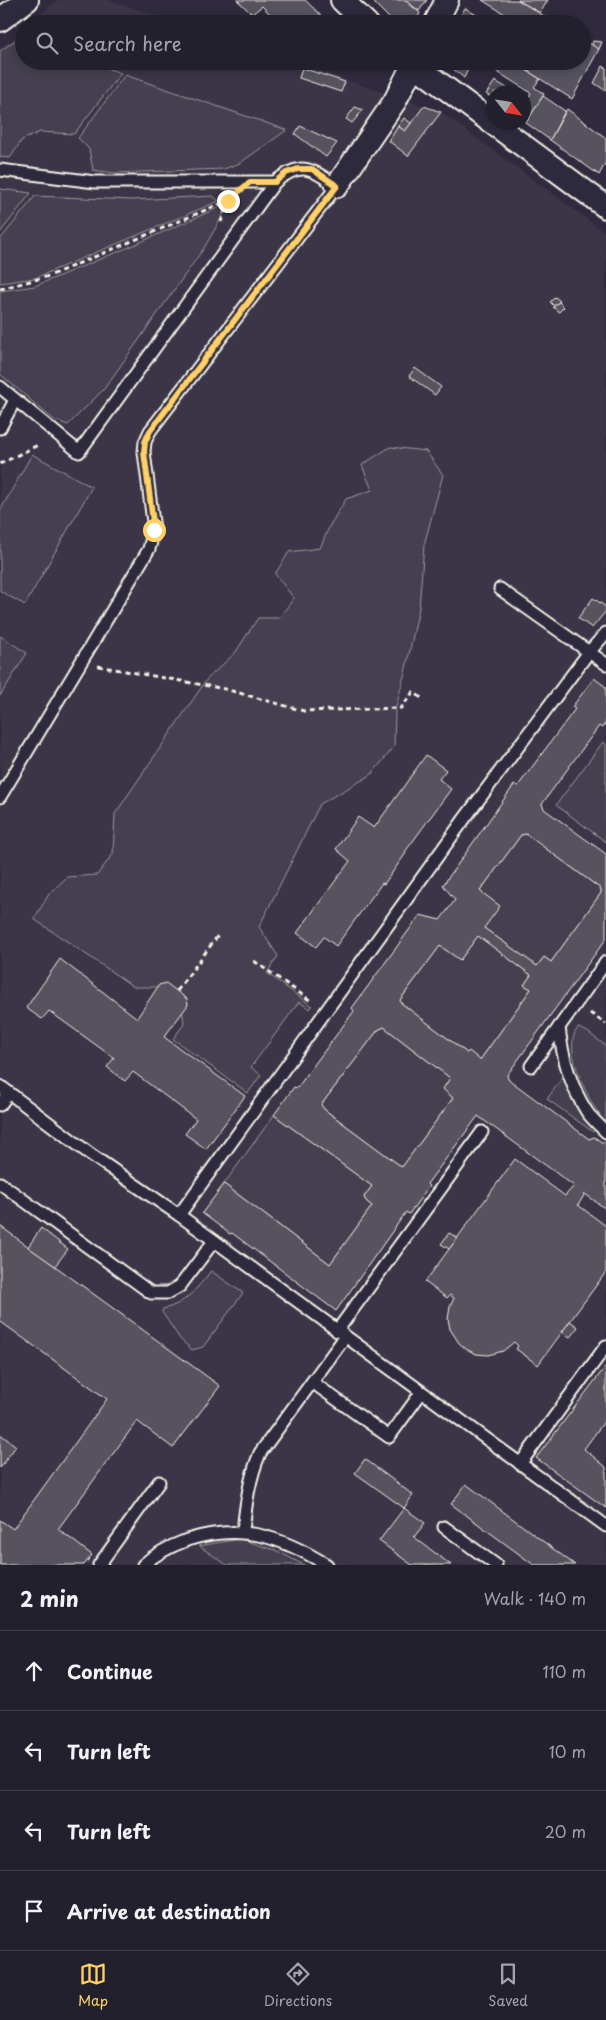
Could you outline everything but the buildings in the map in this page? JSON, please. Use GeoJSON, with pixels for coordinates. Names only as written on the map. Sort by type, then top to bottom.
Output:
{"type":"FeatureCollection","features":[{"type":"Feature","properties":{"kind":"street"},"geometry":{"type":"LineString","coordinates":[[0,20],[27,0]]}},
{"type":"Feature","properties":{"kind":"street"},"geometry":{"type":"LineString","coordinates":[[342,0],[358,15]]}},
{"type":"Feature","properties":{"kind":"street"},"geometry":{"type":"LineString","coordinates":[[440,15],[447,0]]}},
{"type":"Feature","properties":{"kind":"street"},"geometry":{"type":"LineString","coordinates":[[337,186],[395,101],[409,70]]}},
{"type":"Feature","properties":{"kind":"street"},"geometry":{"type":"LineString","coordinates":[[424,70],[606,207]]}},
{"type":"Feature","properties":{"kind":"lane"},"geometry":{"type":"LineString","coordinates":[[0,387],[78,452],[275,182],[286,173],[298,169],[312,169],[337,186],[150,431],[145,442],[144,452],[154,530],[152,539],[142,562],[0,797]]}},
{"type":"Feature","properties":{"kind":"lane"},"geometry":{"type":"LineString","coordinates":[[0,170],[95,182],[275,182]]}},
{"type":"Feature","properties":{"kind":"lane"},"geometry":{"type":"LineString","coordinates":[[0,428],[15,400]]}},
{"type":"Feature","properties":{"kind":"lane"},"geometry":{"type":"LineString","coordinates":[[500,590],[606,664]]}},
{"type":"Feature","properties":{"kind":"lane"},"geometry":{"type":"LineString","coordinates":[[179,1215],[465,818],[589,652],[606,633]]}},
{"type":"Feature","properties":{"kind":"lane"},"geometry":{"type":"LineString","coordinates":[[531,1066],[606,962]]}},
{"type":"Feature","properties":{"kind":"lane"},"geometry":{"type":"LineString","coordinates":[[559,1027],[561,1046],[574,1086],[588,1113],[606,1132]]}},
{"type":"Feature","properties":{"kind":"lane"},"geometry":{"type":"LineString","coordinates":[[0,1105],[4,1090],[606,1526]]}},
{"type":"Feature","properties":{"kind":"lane"},"geometry":{"type":"LineString","coordinates":[[243,1531],[251,1473],[260,1453],[312,1382],[341,1334],[482,1132]]}},
{"type":"Feature","properties":{"kind":"lane"},"geometry":{"type":"LineString","coordinates":[[0,1183],[151,1293],[168,1293],[180,1286],[214,1241]]}},
{"type":"Feature","properties":{"kind":"lane"},"geometry":{"type":"LineString","coordinates":[[520,1464],[606,1346]]}},
{"type":"Feature","properties":{"kind":"lane"},"geometry":{"type":"LineString","coordinates":[[312,1382],[389,1437],[421,1393]]}},
{"type":"Feature","properties":{"kind":"lane"},"geometry":{"type":"LineString","coordinates":[[99,1565],[159,1482]]}},
{"type":"Feature","properties":{"kind":"lane"},"geometry":{"type":"LineString","coordinates":[[444,1527],[496,1565]]}},
{"type":"Feature","properties":{"kind":"lane"},"geometry":{"type":"LineString","coordinates":[[143,1565],[170,1546],[203,1536],[243,1531],[296,1547],[327,1565]]}},
{"type":"Feature","properties":{"kind":"path"},"geometry":{"type":"LineString","coordinates":[[0,289],[49,276],[220,205],[228,201],[250,182]]}},
{"type":"Feature","properties":{"kind":"path"},"geometry":{"type":"LineString","coordinates":[[0,464],[43,443]]}},
{"type":"Feature","properties":{"kind":"path"},"geometry":{"type":"LineString","coordinates":[[84,659],[101,668],[225,689],[304,711],[401,708],[413,692],[423,699]]}},
{"type":"Feature","properties":{"kind":"path"},"geometry":{"type":"LineString","coordinates":[[176,991],[219,934]]}},
{"type":"Feature","properties":{"kind":"path"},"geometry":{"type":"LineString","coordinates":[[254,960],[326,1012]]}},
{"type":"Feature","properties":{"kind":"shaded area"},"geometry":{"type":"Polygon","coordinates":[[[58,0],[110,0],[154,15],[39,15],[58,0]]]}},
{"type":"Feature","properties":{"kind":"shaded area"},"geometry":{"type":"Polygon","coordinates":[[[15,38],[15,70],[317,70],[441,112],[606,233],[606,1565],[0,1565],[0,48],[15,38]]]}},
{"type":"Feature","properties":{"kind":"shaded area"},"geometry":{"type":"Polygon","coordinates":[[[15,40],[15,70],[112,70],[121,73],[74,134],[40,132],[22,140],[10,158],[0,157],[0,51],[15,40]]]}},
{"type":"Feature","properties":{"kind":"shaded area"},"geometry":{"type":"Polygon","coordinates":[[[125,75],[287,130],[240,163],[224,169],[114,173],[93,170],[89,149],[78,138],[125,75]]]}},
{"type":"Feature","properties":{"kind":"shaded area"},"geometry":{"type":"Polygon","coordinates":[[[0,189],[31,193],[0,233],[0,189]]]}},
{"type":"Feature","properties":{"kind":"shaded area"},"geometry":{"type":"Polygon","coordinates":[[[35,196],[132,200],[213,196],[219,201],[35,278],[0,283],[0,240],[35,196]]]}},
{"type":"Feature","properties":{"kind":"shaded area"},"geometry":{"type":"Polygon","coordinates":[[[223,207],[223,215],[204,248],[104,389],[68,425],[54,420],[0,374],[0,291],[35,286],[223,207]]]}},
{"type":"Feature","properties":{"kind":"shaded area"},"geometry":{"type":"Polygon","coordinates":[[[390,447],[426,451],[443,475],[424,545],[419,608],[395,711],[394,747],[371,775],[320,804],[259,927],[278,956],[267,973],[312,1006],[310,1009],[299,1002],[251,1067],[261,1075],[248,1093],[173,1039],[184,1024],[181,1001],[166,987],[134,987],[34,919],[49,894],[67,877],[97,875],[113,854],[115,814],[207,679],[235,653],[258,618],[279,618],[294,598],[275,574],[289,552],[320,548],[330,525],[346,499],[372,490],[362,465],[390,447]]]}},
{"type":"Feature","properties":{"kind":"shaded area"},"geometry":{"type":"Polygon","coordinates":[[[32,454],[92,487],[25,605],[0,591],[0,511],[32,454]]]}},
{"type":"Feature","properties":{"kind":"shaded area"},"geometry":{"type":"Polygon","coordinates":[[[0,636],[27,653],[0,696],[0,636]]]}},
{"type":"Feature","properties":{"kind":"shaded area"},"geometry":{"type":"Polygon","coordinates":[[[603,742],[606,744],[606,842],[556,805],[603,742]]]}},
{"type":"Feature","properties":{"kind":"shaded area"},"geometry":{"type":"Polygon","coordinates":[[[526,834],[601,889],[601,893],[551,962],[544,957],[537,966],[484,928],[480,891],[521,835],[526,834]]]}},
{"type":"Feature","properties":{"kind":"shaded area"},"geometry":{"type":"Polygon","coordinates":[[[478,936],[531,975],[524,985],[531,989],[480,1060],[467,1053],[401,1003],[400,1000],[440,946],[460,960],[478,936]]]}},
{"type":"Feature","properties":{"kind":"shaded area"},"geometry":{"type":"Polygon","coordinates":[[[384,1027],[450,1078],[443,1089],[453,1098],[402,1167],[325,1110],[321,1105],[378,1030],[384,1027]]]}},
{"type":"Feature","properties":{"kind":"shaded area"},"geometry":{"type":"Polygon","coordinates":[[[578,1028],[586,1031],[606,1046],[606,1123],[586,1091],[575,1063],[573,1037],[578,1028]]]}},
{"type":"Feature","properties":{"kind":"shaded area"},"geometry":{"type":"Polygon","coordinates":[[[565,1074],[569,1091],[596,1128],[593,1132],[547,1099],[565,1074]]]}},
{"type":"Feature","properties":{"kind":"shaded area"},"geometry":{"type":"Polygon","coordinates":[[[274,1115],[372,1186],[364,1197],[372,1206],[330,1264],[224,1184],[274,1115]]]}},
{"type":"Feature","properties":{"kind":"shaded area"},"geometry":{"type":"Polygon","coordinates":[[[211,1271],[243,1293],[203,1347],[192,1350],[180,1339],[162,1312],[163,1309],[185,1299],[211,1271]]]}},
{"type":"Feature","properties":{"kind":"shaded area"},"geometry":{"type":"Polygon","coordinates":[[[240,1539],[275,1550],[304,1565],[227,1565],[199,1546],[240,1539]]]}},
{"type":"Feature","properties":{"kind":"route"},"geometry":{"type":"LineString","coordinates":[[154,530],[144,452],[145,442],[150,431],[337,186],[312,169],[298,169],[286,173],[275,182],[250,182],[228,201]]}}]}
